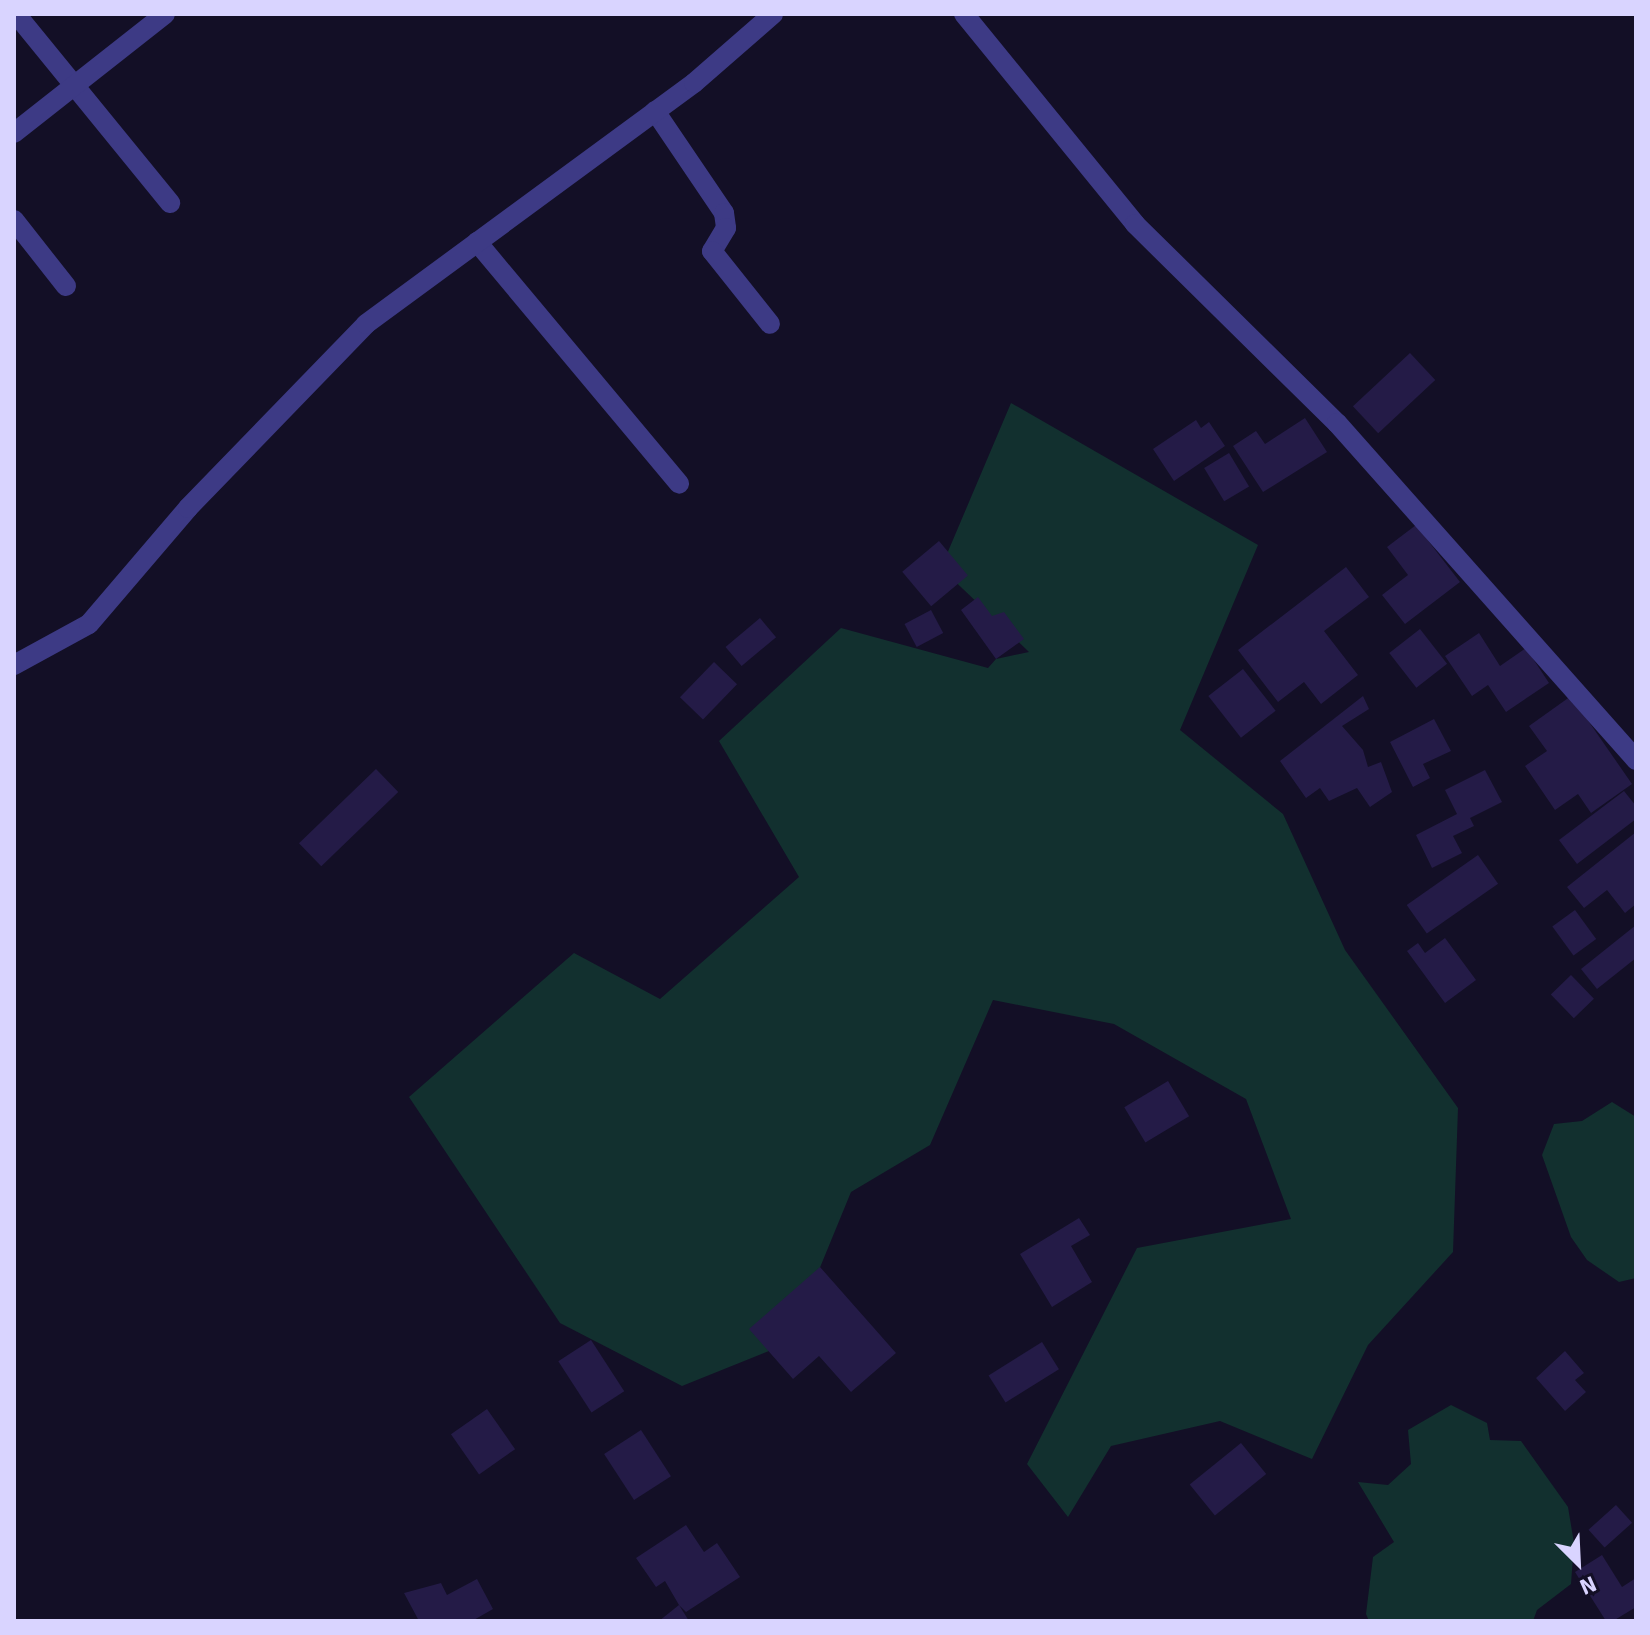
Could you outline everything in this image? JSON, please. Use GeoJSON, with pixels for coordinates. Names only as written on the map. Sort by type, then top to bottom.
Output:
{"type":"FeatureCollection","features":[{"type":"Feature","properties":{"kind":"street"},"geometry":{"type":"LineString","coordinates":[[16,14],[170,203]]}},
{"type":"Feature","properties":{"kind":"street"},"geometry":{"type":"LineString","coordinates":[[14,133],[165,14]]}},
{"type":"Feature","properties":{"kind":"street"},"geometry":{"type":"LineString","coordinates":[[14,665],[89,624],[188,508],[366,324],[655,111],[773,14]]}},
{"type":"Feature","properties":{"kind":"street"},"geometry":{"type":"LineString","coordinates":[[964,14],[1135,224],[1337,423],[1636,760]]}},
{"type":"Feature","properties":{"kind":"street"},"geometry":{"type":"LineString","coordinates":[[655,111],[724,213],[726,228],[712,246],[714,256],[770,324]]}},
{"type":"Feature","properties":{"kind":"street"},"geometry":{"type":"LineString","coordinates":[[14,220],[66,286]]}},
{"type":"Feature","properties":{"kind":"street"},"geometry":{"type":"LineString","coordinates":[[477,242],[679,484]]}},
{"type":"Feature","properties":{"kind":"green space"},"geometry":{"type":"Polygon","coordinates":[[[1011,403],[1258,545],[1180,730],[1283,814],[1345,950],[1458,1108],[1453,1252],[1368,1345],[1312,1459],[1220,1421],[1111,1446],[1068,1517],[1027,1464],[1137,1248],[1291,1219],[1246,1099],[1114,1024],[993,1000],[930,1145],[851,1192],[789,1343],[682,1386],[560,1323],[409,1097],[574,953],[660,999],[799,877],[719,741],[841,628],[988,668],[996,659],[1029,652],[941,568],[1011,403]]]}},
{"type":"Feature","properties":{"kind":"green space"},"geometry":{"type":"Polygon","coordinates":[[[1612,1102],[1636,1117],[1636,1278],[1619,1282],[1587,1260],[1571,1237],[1542,1155],[1554,1124],[1582,1121],[1612,1102]]]}},
{"type":"Feature","properties":{"kind":"green space"},"geometry":{"type":"Polygon","coordinates":[[[1451,1405],[1487,1423],[1490,1440],[1521,1441],[1568,1507],[1574,1543],[1571,1584],[1537,1610],[1533,1621],[1369,1621],[1366,1614],[1373,1557],[1394,1542],[1358,1482],[1388,1485],[1411,1464],[1408,1430],[1451,1405]]]}},
{"type":"Feature","properties":{"kind":"building"},"geometry":{"type":"Polygon","coordinates":[[[1410,353],[1435,380],[1378,433],[1353,406],[1410,353]]]}},
{"type":"Feature","properties":{"kind":"building"},"geometry":{"type":"Polygon","coordinates":[[[1305,418],[1327,452],[1263,492],[1233,446],[1256,431],[1265,444],[1305,418]]]}},
{"type":"Feature","properties":{"kind":"building"},"geometry":{"type":"Polygon","coordinates":[[[1196,420],[1201,428],[1209,422],[1225,446],[1174,481],[1153,449],[1196,420]]]}},
{"type":"Feature","properties":{"kind":"building"},"geometry":{"type":"Polygon","coordinates":[[[1229,453],[1249,486],[1224,501],[1204,468],[1229,453]]]}},
{"type":"Feature","properties":{"kind":"building"},"geometry":{"type":"Polygon","coordinates":[[[1416,525],[1460,582],[1405,624],[1382,595],[1408,575],[1387,547],[1416,525]]]}},
{"type":"Feature","properties":{"kind":"building"},"geometry":{"type":"Polygon","coordinates":[[[939,541],[968,575],[931,606],[902,572],[939,541]]]}},
{"type":"Feature","properties":{"kind":"building"},"geometry":{"type":"Polygon","coordinates":[[[1346,567],[1369,597],[1324,631],[1358,675],[1321,704],[1304,682],[1278,702],[1238,650],[1346,567]]]}},
{"type":"Feature","properties":{"kind":"building"},"geometry":{"type":"Polygon","coordinates":[[[978,597],[992,616],[1004,612],[1024,639],[996,659],[961,610],[978,597]]]}},
{"type":"Feature","properties":{"kind":"building"},"geometry":{"type":"Polygon","coordinates":[[[931,610],[943,633],[917,647],[905,624],[931,610]]]}},
{"type":"Feature","properties":{"kind":"building"},"geometry":{"type":"Polygon","coordinates":[[[760,618],[776,637],[742,666],[726,647],[760,618]]]}},
{"type":"Feature","properties":{"kind":"building"},"geometry":{"type":"Polygon","coordinates":[[[1420,629],[1447,664],[1416,688],[1389,653],[1420,629]]]}},
{"type":"Feature","properties":{"kind":"building"},"geometry":{"type":"Polygon","coordinates":[[[1479,633],[1500,666],[1526,648],[1549,683],[1506,712],[1488,685],[1472,696],[1445,656],[1479,633]]]}},
{"type":"Feature","properties":{"kind":"building"},"geometry":{"type":"Polygon","coordinates":[[[714,662],[737,684],[703,719],[680,697],[714,662]]]}},
{"type":"Feature","properties":{"kind":"building"},"geometry":{"type":"Polygon","coordinates":[[[1243,669],[1276,711],[1241,738],[1208,696],[1243,669]]]}},
{"type":"Feature","properties":{"kind":"building"},"geometry":{"type":"Polygon","coordinates":[[[1363,696],[1369,709],[1342,726],[1363,750],[1368,767],[1381,762],[1392,792],[1370,807],[1357,788],[1329,801],[1320,788],[1306,798],[1280,761],[1363,696]]]}},
{"type":"Feature","properties":{"kind":"building"},"geometry":{"type":"Polygon","coordinates":[[[1571,696],[1632,784],[1591,813],[1578,794],[1555,810],[1525,766],[1547,751],[1529,726],[1571,696]]]}},
{"type":"Feature","properties":{"kind":"building"},"geometry":{"type":"Polygon","coordinates":[[[1434,719],[1451,751],[1423,764],[1430,778],[1413,787],[1390,742],[1434,719]]]}},
{"type":"Feature","properties":{"kind":"building"},"geometry":{"type":"Polygon","coordinates":[[[376,769],[398,792],[321,866],[299,843],[376,769]]]}},
{"type":"Feature","properties":{"kind":"building"},"geometry":{"type":"Polygon","coordinates":[[[1485,770],[1502,802],[1470,818],[1474,826],[1453,836],[1462,853],[1432,868],[1416,835],[1457,814],[1445,790],[1485,770]]]}},
{"type":"Feature","properties":{"kind":"building"},"geometry":{"type":"Polygon","coordinates":[[[1624,791],[1636,806],[1636,819],[1577,864],[1559,840],[1624,791]]]}},
{"type":"Feature","properties":{"kind":"building"},"geometry":{"type":"Polygon","coordinates":[[[1636,832],[1636,904],[1625,913],[1607,890],[1584,908],[1567,887],[1636,832]]]}},
{"type":"Feature","properties":{"kind":"building"},"geometry":{"type":"Polygon","coordinates":[[[1478,855],[1498,884],[1427,934],[1407,905],[1478,855]]]}},
{"type":"Feature","properties":{"kind":"building"},"geometry":{"type":"Polygon","coordinates":[[[1575,910],[1596,939],[1574,956],[1552,926],[1575,910]]]}},
{"type":"Feature","properties":{"kind":"building"},"geometry":{"type":"Polygon","coordinates":[[[1636,925],[1636,958],[1597,989],[1581,969],[1636,925]]]}},
{"type":"Feature","properties":{"kind":"building"},"geometry":{"type":"Polygon","coordinates":[[[1445,938],[1476,980],[1445,1003],[1407,951],[1418,943],[1425,953],[1445,938]]]}},
{"type":"Feature","properties":{"kind":"building"},"geometry":{"type":"Polygon","coordinates":[[[1571,975],[1594,999],[1574,1018],[1551,994],[1571,975]]]}},
{"type":"Feature","properties":{"kind":"building"},"geometry":{"type":"Polygon","coordinates":[[[1168,1081],[1189,1116],[1145,1142],[1124,1107],[1168,1081]]]}},
{"type":"Feature","properties":{"kind":"building"},"geometry":{"type":"Polygon","coordinates":[[[1079,1218],[1090,1235],[1071,1246],[1092,1282],[1052,1307],[1020,1254],[1079,1218]]]}},
{"type":"Feature","properties":{"kind":"building"},"geometry":{"type":"Polygon","coordinates":[[[820,1267],[896,1353],[851,1392],[819,1356],[793,1379],[749,1329],[820,1267]]]}},
{"type":"Feature","properties":{"kind":"building"},"geometry":{"type":"Polygon","coordinates":[[[591,1340],[624,1391],[592,1412],[558,1361],[591,1340]]]}},
{"type":"Feature","properties":{"kind":"building"},"geometry":{"type":"Polygon","coordinates":[[[1042,1342],[1059,1369],[1006,1403],[989,1375],[1042,1342]]]}},
{"type":"Feature","properties":{"kind":"building"},"geometry":{"type":"Polygon","coordinates":[[[1565,1351],[1584,1373],[1575,1380],[1586,1392],[1565,1411],[1536,1378],[1565,1351]]]}},
{"type":"Feature","properties":{"kind":"building"},"geometry":{"type":"Polygon","coordinates":[[[487,1409],[515,1449],[479,1474],[451,1434],[487,1409]]]}},
{"type":"Feature","properties":{"kind":"building"},"geometry":{"type":"Polygon","coordinates":[[[641,1430],[671,1476],[634,1500],[604,1454],[641,1430]]]}},
{"type":"Feature","properties":{"kind":"building"},"geometry":{"type":"Polygon","coordinates":[[[1241,1443],[1266,1474],[1215,1516],[1190,1485],[1241,1443]]]}},
{"type":"Feature","properties":{"kind":"building"},"geometry":{"type":"Polygon","coordinates":[[[1616,1505],[1632,1523],[1605,1548],[1589,1530],[1616,1505]]]}},
{"type":"Feature","properties":{"kind":"building"},"geometry":{"type":"Polygon","coordinates":[[[686,1525],[704,1552],[717,1543],[740,1577],[686,1612],[665,1581],[656,1587],[636,1558],[686,1525]]]}},
{"type":"Feature","properties":{"kind":"building"},"geometry":{"type":"Polygon","coordinates":[[[1602,1555],[1622,1587],[1636,1578],[1636,1607],[1613,1621],[1606,1621],[1575,1572],[1602,1555]]]}},
{"type":"Feature","properties":{"kind":"building"},"geometry":{"type":"Polygon","coordinates":[[[477,1579],[493,1609],[472,1621],[419,1621],[404,1593],[441,1583],[447,1595],[477,1579]]]}},
{"type":"Feature","properties":{"kind":"building"},"geometry":{"type":"Polygon","coordinates":[[[679,1605],[689,1621],[659,1621],[679,1605]]]}}]}
